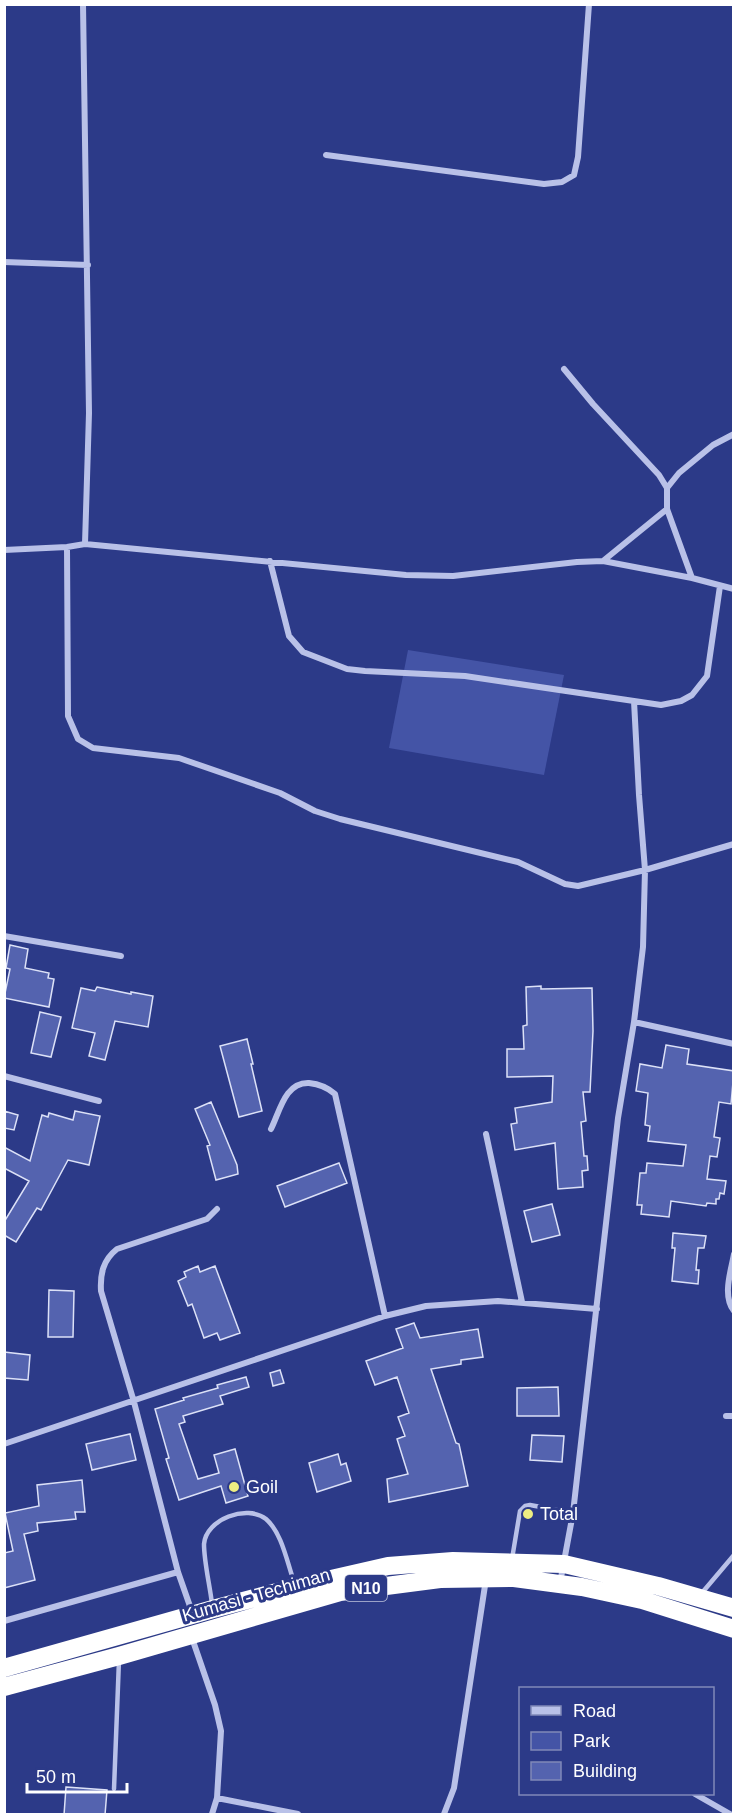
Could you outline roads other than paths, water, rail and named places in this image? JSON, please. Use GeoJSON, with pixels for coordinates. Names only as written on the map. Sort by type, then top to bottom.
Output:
{"type":"FeatureCollection","features":[{"type":"Feature","properties":{"kind":"highway","name":"N10"},"geometry":{"type":"LineString","coordinates":[[4,1668],[213,1609],[388,1566],[453,1561],[564,1564],[699,1597],[734,1608]]}},
{"type":"Feature","properties":{"kind":"highway","name":"Kumasi - Techiman"},"geometry":{"type":"LineString","coordinates":[[4,1687],[340,1592],[440,1579],[514,1578],[560,1584],[642,1600],[734,1629]]}},
{"type":"Feature","properties":{"kind":"street"},"geometry":{"type":"LineString","coordinates":[[83,4],[89,413],[84,544]]}},
{"type":"Feature","properties":{"kind":"street"},"geometry":{"type":"LineString","coordinates":[[326,156],[544,183],[562,183],[574,175],[578,157],[589,4]]}},
{"type":"Feature","properties":{"kind":"street"},"geometry":{"type":"LineString","coordinates":[[4,262],[88,265]]}},
{"type":"Feature","properties":{"kind":"street"},"geometry":{"type":"LineString","coordinates":[[564,369],[659,475],[667,488],[667,509],[692,578]]}},
{"type":"Feature","properties":{"kind":"street"},"geometry":{"type":"LineString","coordinates":[[667,488],[678,473],[713,445],[734,434]]}},
{"type":"Feature","properties":{"kind":"street"},"geometry":{"type":"LineString","coordinates":[[603,561],[667,509]]}},
{"type":"Feature","properties":{"kind":"street"},"geometry":{"type":"LineString","coordinates":[[4,550],[84,544],[406,575],[453,576],[603,561],[692,578],[734,589]]}},
{"type":"Feature","properties":{"kind":"street"},"geometry":{"type":"LineString","coordinates":[[67,547],[68,716],[78,739],[84,744],[93,748],[179,758],[280,793],[315,811],[518,862],[565,884],[578,886],[645,870],[734,844]]}},
{"type":"Feature","properties":{"kind":"street"},"geometry":{"type":"LineString","coordinates":[[270,561],[289,636],[303,652],[347,669],[465,676],[661,705],[681,701],[692,694],[707,676],[720,586]]}},
{"type":"Feature","properties":{"kind":"street"},"geometry":{"type":"LineString","coordinates":[[560,1584],[573,1513],[618,1118],[634,1022],[643,947],[645,870],[634,700]]}},
{"type":"Feature","properties":{"kind":"street"},"geometry":{"type":"LineString","coordinates":[[4,936],[121,956]]}},
{"type":"Feature","properties":{"kind":"street"},"geometry":{"type":"LineString","coordinates":[[634,1022],[734,1044]]}},
{"type":"Feature","properties":{"kind":"street"},"geometry":{"type":"LineString","coordinates":[[4,1076],[99,1101]]}},
{"type":"Feature","properties":{"kind":"street"},"geometry":{"type":"LineString","coordinates":[[272,1129],[290,1090],[300,1083],[313,1083],[328,1088],[335,1094],[385,1316]]}},
{"type":"Feature","properties":{"kind":"street"},"geometry":{"type":"LineString","coordinates":[[486,1134],[522,1302]]}},
{"type":"Feature","properties":{"kind":"street"},"geometry":{"type":"LineString","coordinates":[[193,1616],[178,1572],[134,1402],[101,1291],[100,1277],[108,1256],[117,1249],[207,1219],[217,1209]]}},
{"type":"Feature","properties":{"kind":"street"},"geometry":{"type":"LineString","coordinates":[[734,1254],[728,1296],[729,1305],[734,1311]]}},
{"type":"Feature","properties":{"kind":"street"},"geometry":{"type":"LineString","coordinates":[[4,1444],[385,1316],[436,1305],[498,1301],[597,1309]]}},
{"type":"Feature","properties":{"kind":"street"},"geometry":{"type":"LineString","coordinates":[[726,1416],[734,1416]]}},
{"type":"Feature","properties":{"kind":"street"},"geometry":{"type":"LineString","coordinates":[[4,1621],[178,1572]]}},
{"type":"Feature","properties":{"kind":"street"},"geometry":{"type":"LineString","coordinates":[[444,1815],[454,1788],[486,1579]]}},
{"type":"Feature","properties":{"kind":"street"},"geometry":{"type":"LineString","coordinates":[[191,1635],[215,1705],[221,1731],[217,1798],[212,1815]]}},
{"type":"Feature","properties":{"kind":"street"},"geometry":{"type":"LineString","coordinates":[[697,1795],[730,1815]]}},
{"type":"Feature","properties":{"kind":"street"},"geometry":{"type":"LineString","coordinates":[[217,1798],[298,1815]]}},
{"type":"Feature","properties":{"kind":"lane"},"geometry":{"type":"LineString","coordinates":[[511,1562],[520,1511],[525,1506],[573,1513]]}},
{"type":"Feature","properties":{"kind":"lane"},"geometry":{"type":"LineString","coordinates":[[213,1609],[204,1543],[209,1528],[216,1521],[237,1514],[256,1514],[266,1519],[274,1530],[296,1587]]}},
{"type":"Feature","properties":{"kind":"lane"},"geometry":{"type":"LineString","coordinates":[[699,1597],[734,1555]]}},
{"type":"Feature","properties":{"kind":"lane"},"geometry":{"type":"LineString","coordinates":[[114,1789],[119,1656]]}},
{"type":"Feature","properties":{"kind":"place","name":"Goil"},"geometry":{"type":"Point","coordinates":[234,1487]}},
{"type":"Feature","properties":{"kind":"place","name":"Total"},"geometry":{"type":"Point","coordinates":[528,1514]}}]}
